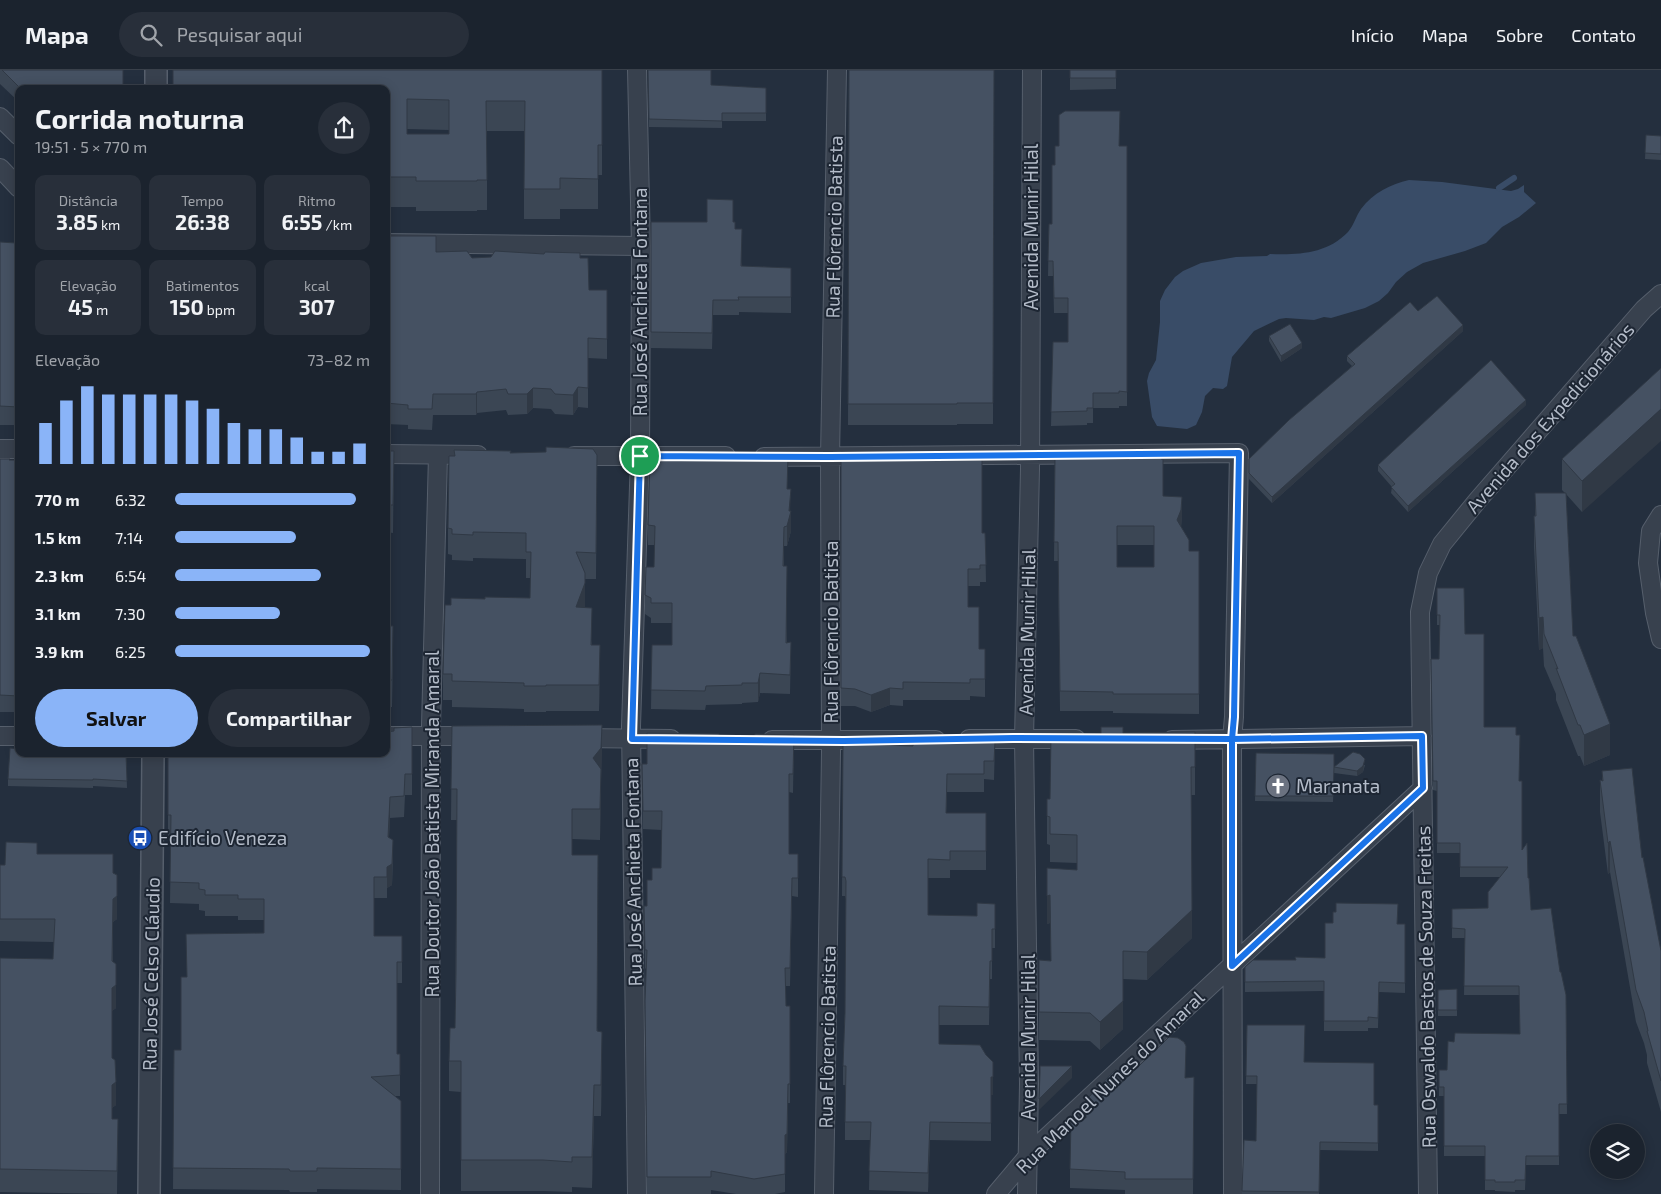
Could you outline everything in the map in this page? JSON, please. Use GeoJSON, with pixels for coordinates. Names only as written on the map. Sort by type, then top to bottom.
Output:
{"type":"FeatureCollection","features":[{"type":"Feature","properties":{"kind":"street"},"geometry":{"type":"LineString","coordinates":[[156,70],[156,85]]}},
{"type":"Feature","properties":{"kind":"street","name":"Rua José Anchieta Fontana"},"geometry":{"type":"LineString","coordinates":[[637,70],[641,246],[640,456],[632,739],[637,1194]]}},
{"type":"Feature","properties":{"kind":"street","name":"Rua Flôrencio Batista"},"geometry":{"type":"LineString","coordinates":[[824,1194],[830,740],[830,457],[837,70]]}},
{"type":"Feature","properties":{"kind":"street","name":"Avenida Munir Hilal"},"geometry":{"type":"LineString","coordinates":[[1027,1194],[1029,1074],[1024,739],[1030,455],[1032,70]]}},
{"type":"Feature","properties":{"kind":"street"},"geometry":{"type":"LineString","coordinates":[[0,117],[15,132]]}},
{"type":"Feature","properties":{"kind":"street"},"geometry":{"type":"LineString","coordinates":[[0,168],[15,184]]}},
{"type":"Feature","properties":{"kind":"street"},"geometry":{"type":"LineString","coordinates":[[390,243],[641,246]]}},
{"type":"Feature","properties":{"kind":"street","name":"Avenida dos Expedicionários"},"geometry":{"type":"LineString","coordinates":[[1442,544],[1644,309],[1661,294]]}},
{"type":"Feature","properties":{"kind":"street"},"geometry":{"type":"LineString","coordinates":[[0,449],[15,449]]}},
{"type":"Feature","properties":{"kind":"street"},"geometry":{"type":"LineString","coordinates":[[554,455],[830,457],[1239,453],[1232,739],[1233,1194]]}},
{"type":"Feature","properties":{"kind":"street"},"geometry":{"type":"LineString","coordinates":[[390,454],[496,455]]}},
{"type":"Feature","properties":{"kind":"street","name":"Rua Doutor João Batista Miranda Amaral"},"geometry":{"type":"LineString","coordinates":[[430,1194],[431,735],[438,455]]}},
{"type":"Feature","properties":{"kind":"street"},"geometry":{"type":"LineString","coordinates":[[1661,515],[1651,531],[1648,563],[1655,613],[1661,639]]}},
{"type":"Feature","properties":{"kind":"street","name":"Rua Oswaldo Bastos de Souza Freitas"},"geometry":{"type":"LineString","coordinates":[[1428,1194],[1420,612],[1428,574],[1442,544]]}},
{"type":"Feature","properties":{"kind":"street"},"geometry":{"type":"LineString","coordinates":[[0,736],[15,736]]}},
{"type":"Feature","properties":{"kind":"street"},"geometry":{"type":"LineString","coordinates":[[390,736],[490,736]]}},
{"type":"Feature","properties":{"kind":"street"},"geometry":{"type":"LineString","coordinates":[[1154,740],[1422,736]]}},
{"type":"Feature","properties":{"kind":"street"},"geometry":{"type":"LineString","coordinates":[[559,738],[687,740]]}},
{"type":"Feature","properties":{"kind":"street"},"geometry":{"type":"LineString","coordinates":[[755,740],[1095,740]]}},
{"type":"Feature","properties":{"kind":"street","name":"Rua José Celso Cláudio"},"geometry":{"type":"LineString","coordinates":[[149,1194],[153,757]]}},
{"type":"Feature","properties":{"kind":"street","name":"Rua Manoel Nunes do Amaral"},"geometry":{"type":"LineString","coordinates":[[996,1194],[1028,1155],[1423,788]]}},
{"type":"Feature","properties":{"kind":"water"},"geometry":{"type":"Polygon","coordinates":[[[1409,180],[1442,182],[1511,191],[1524,185],[1524,192],[1536,203],[1519,217],[1502,227],[1486,243],[1423,263],[1407,272],[1379,301],[1365,308],[1331,318],[1324,317],[1314,320],[1279,319],[1254,331],[1232,357],[1227,386],[1223,389],[1213,388],[1205,396],[1202,412],[1196,425],[1187,429],[1157,426],[1152,417],[1147,381],[1156,360],[1160,301],[1165,290],[1175,277],[1201,263],[1236,257],[1312,252],[1331,245],[1348,232],[1361,209],[1371,198],[1389,187],[1409,180]]]}},
{"type":"Feature","properties":{"kind":"building"},"geometry":{"type":"Polygon","coordinates":[[[2,70],[123,70],[123,85],[17,85],[2,70]]]}},
{"type":"Feature","properties":{"kind":"building"},"geometry":{"type":"Polygon","coordinates":[[[173,70],[602,70],[602,145],[598,145],[598,179],[560,178],[560,189],[524,189],[525,101],[486,101],[487,180],[416,181],[416,177],[390,177],[390,85],[173,85],[173,70]],[[407,99],[407,134],[449,134],[449,100],[407,99]]]}},
{"type":"Feature","properties":{"kind":"building"},"geometry":{"type":"Polygon","coordinates":[[[648,70],[711,70],[711,85],[766,88],[766,113],[722,113],[722,121],[649,119],[648,70]]]}},
{"type":"Feature","properties":{"kind":"building"},"geometry":{"type":"Polygon","coordinates":[[[849,70],[994,70],[993,403],[848,404],[849,70]]]}},
{"type":"Feature","properties":{"kind":"building"},"geometry":{"type":"Polygon","coordinates":[[[1070,70],[1116,70],[1116,78],[1070,78],[1070,70]]]}},
{"type":"Feature","properties":{"kind":"building"},"geometry":{"type":"Polygon","coordinates":[[[1065,111],[1120,111],[1119,146],[1127,146],[1127,392],[1093,393],[1093,408],[1087,408],[1087,411],[1051,412],[1053,342],[1068,342],[1068,298],[1054,298],[1053,261],[1048,261],[1049,224],[1052,224],[1052,165],[1055,165],[1055,146],[1059,146],[1059,115],[1065,111]]]}},
{"type":"Feature","properties":{"kind":"building"},"geometry":{"type":"Polygon","coordinates":[[[1646,135],[1661,136],[1661,154],[1645,153],[1646,135]]]}},
{"type":"Feature","properties":{"kind":"building"},"geometry":{"type":"Polygon","coordinates":[[[707,199],[733,200],[733,222],[735,222],[735,229],[742,229],[741,266],[791,268],[791,297],[738,297],[739,300],[713,300],[712,333],[651,332],[651,222],[707,222],[707,199]]]}},
{"type":"Feature","properties":{"kind":"building"},"geometry":{"type":"Polygon","coordinates":[[[390,236],[436,236],[436,252],[467,251],[472,258],[491,257],[495,251],[544,254],[545,252],[580,253],[580,258],[588,258],[589,290],[607,290],[607,339],[588,338],[588,388],[578,387],[573,395],[555,394],[551,389],[533,388],[527,394],[508,394],[506,389],[477,392],[476,394],[433,394],[432,409],[408,409],[408,405],[390,403],[390,236]]]}},
{"type":"Feature","properties":{"kind":"building"},"geometry":{"type":"Polygon","coordinates":[[[0,242],[15,243],[15,407],[0,406],[0,242]]]}},
{"type":"Feature","properties":{"kind":"building"},"geometry":{"type":"Polygon","coordinates":[[[1437,296],[1463,325],[1272,497],[1249,473],[1249,459],[1289,420],[1355,364],[1347,356],[1410,302],[1418,311],[1437,296]]]}},
{"type":"Feature","properties":{"kind":"building"},"geometry":{"type":"Polygon","coordinates":[[[1290,324],[1302,343],[1281,356],[1269,336],[1290,324]]]}},
{"type":"Feature","properties":{"kind":"building"},"geometry":{"type":"Polygon","coordinates":[[[1491,360],[1526,400],[1408,506],[1391,487],[1395,484],[1378,465],[1491,360]]]}},
{"type":"Feature","properties":{"kind":"building"},"geometry":{"type":"Polygon","coordinates":[[[1661,368],[1661,409],[1582,481],[1562,459],[1661,368]]]}},
{"type":"Feature","properties":{"kind":"building"},"geometry":{"type":"Polygon","coordinates":[[[546,447],[593,449],[597,455],[596,553],[576,552],[585,573],[585,583],[576,607],[592,608],[591,645],[600,645],[599,685],[524,686],[524,683],[452,681],[452,674],[443,674],[445,605],[451,605],[451,598],[530,598],[531,552],[526,552],[526,533],[473,532],[473,535],[452,534],[452,529],[448,528],[449,456],[455,456],[454,450],[511,451],[510,453],[546,452],[546,447]]]}},
{"type":"Feature","properties":{"kind":"building"},"geometry":{"type":"Polygon","coordinates":[[[390,451],[394,451],[393,505],[390,505],[390,451]]]}},
{"type":"Feature","properties":{"kind":"building"},"geometry":{"type":"Polygon","coordinates":[[[841,452],[911,452],[911,457],[929,457],[929,460],[982,460],[982,533],[985,533],[986,565],[980,565],[980,569],[968,569],[968,607],[979,607],[979,649],[985,649],[985,679],[970,679],[970,683],[903,682],[903,689],[890,688],[871,695],[855,689],[841,688],[841,452]]]}},
{"type":"Feature","properties":{"kind":"building"},"geometry":{"type":"Polygon","coordinates":[[[1128,455],[1161,455],[1161,459],[1163,459],[1163,496],[1182,497],[1181,510],[1177,520],[1189,540],[1189,551],[1199,551],[1199,694],[1113,694],[1113,692],[1060,691],[1058,542],[1054,542],[1055,458],[1129,459],[1128,455]],[[1117,526],[1117,567],[1154,567],[1154,526],[1117,526]]]}},
{"type":"Feature","properties":{"kind":"building"},"geometry":{"type":"Polygon","coordinates":[[[650,456],[667,457],[667,459],[702,456],[788,456],[787,489],[791,489],[789,511],[791,511],[787,526],[784,527],[783,566],[787,566],[786,643],[791,642],[790,675],[760,673],[758,683],[706,686],[705,691],[651,690],[652,645],[672,645],[672,603],[651,603],[651,598],[645,595],[646,567],[654,567],[655,526],[648,525],[650,456]]]}},
{"type":"Feature","properties":{"kind":"building"},"geometry":{"type":"Polygon","coordinates":[[[0,459],[10,459],[15,460],[15,696],[0,695],[0,459]]]}},
{"type":"Feature","properties":{"kind":"building"},"geometry":{"type":"Polygon","coordinates":[[[1535,493],[1566,493],[1573,636],[1576,636],[1610,724],[1584,735],[1580,725],[1578,725],[1544,634],[1543,617],[1539,618],[1534,516],[1536,516],[1535,493]]]}},
{"type":"Feature","properties":{"kind":"building"},"geometry":{"type":"Polygon","coordinates":[[[1437,588],[1464,588],[1465,634],[1484,634],[1484,727],[1516,727],[1516,735],[1520,735],[1519,781],[1522,781],[1522,850],[1527,843],[1531,910],[1551,908],[1560,972],[1566,995],[1567,1104],[1559,1104],[1559,1156],[1526,1156],[1525,1180],[1515,1180],[1515,1182],[1485,1180],[1485,1146],[1444,1146],[1444,1087],[1439,1087],[1439,1070],[1447,1070],[1448,1041],[1454,1042],[1455,1033],[1520,1034],[1519,986],[1464,986],[1465,929],[1452,928],[1452,909],[1488,908],[1488,892],[1508,867],[1460,867],[1460,843],[1437,843],[1437,781],[1433,781],[1431,659],[1439,659],[1440,615],[1437,615],[1437,588]]]}},
{"type":"Feature","properties":{"kind":"building"},"geometry":{"type":"Polygon","coordinates":[[[390,626],[393,626],[392,680],[390,680],[390,626]]]}},
{"type":"Feature","properties":{"kind":"building"},"geometry":{"type":"Polygon","coordinates":[[[602,725],[601,748],[593,758],[601,769],[600,809],[572,809],[572,855],[598,855],[597,1031],[602,1032],[601,1085],[594,1085],[592,1157],[572,1157],[572,1162],[461,1160],[461,1061],[449,1061],[450,1028],[455,1028],[456,972],[457,789],[451,789],[452,726],[602,725]]]}},
{"type":"Feature","properties":{"kind":"building"},"geometry":{"type":"Polygon","coordinates":[[[412,727],[412,774],[405,774],[404,796],[390,797],[388,837],[393,840],[392,864],[387,867],[387,877],[374,877],[374,936],[402,936],[402,962],[397,962],[397,1054],[400,1054],[400,1075],[371,1077],[401,1101],[401,1169],[317,1168],[317,1171],[290,1171],[289,1169],[173,1168],[174,1050],[181,1050],[181,977],[187,977],[186,934],[264,933],[264,899],[238,899],[238,895],[205,895],[205,890],[199,889],[199,883],[170,882],[171,815],[168,815],[168,757],[390,757],[390,732],[394,731],[394,728],[412,727]]]}},
{"type":"Feature","properties":{"kind":"building"},"geometry":{"type":"Polygon","coordinates":[[[1101,727],[1123,727],[1123,733],[1195,732],[1195,767],[1191,767],[1192,910],[1147,952],[1123,951],[1123,1001],[1100,1022],[1090,1013],[1039,1012],[1039,960],[1051,961],[1050,895],[1047,896],[1047,868],[1077,870],[1077,835],[1050,834],[1047,799],[1050,799],[1051,734],[1101,734],[1101,727]]]}},
{"type":"Feature","properties":{"kind":"building"},"geometry":{"type":"Polygon","coordinates":[[[647,733],[719,734],[719,738],[754,739],[755,734],[794,735],[793,774],[789,774],[789,854],[798,854],[798,878],[792,878],[790,968],[785,968],[786,1006],[790,1006],[790,1084],[788,1084],[787,1134],[785,1135],[785,1174],[754,1179],[711,1171],[711,1177],[647,1177],[645,1001],[647,950],[645,950],[644,906],[647,906],[647,880],[652,880],[652,868],[661,868],[662,811],[643,811],[642,764],[647,764],[647,733]]]}},
{"type":"Feature","properties":{"kind":"building"},"geometry":{"type":"Polygon","coordinates":[[[914,735],[989,735],[991,742],[995,742],[994,761],[984,761],[984,774],[947,774],[946,813],[986,813],[986,851],[950,851],[950,860],[928,859],[928,915],[977,916],[977,903],[995,904],[995,929],[992,929],[992,961],[990,961],[989,1007],[939,1006],[939,1044],[980,1045],[993,1062],[993,1077],[991,1077],[991,1123],[930,1122],[928,1173],[869,1171],[871,1122],[845,1122],[846,1066],[843,1066],[846,881],[845,877],[842,877],[843,744],[913,746],[914,735]]]}},
{"type":"Feature","properties":{"kind":"building"},"geometry":{"type":"Polygon","coordinates":[[[10,748],[15,749],[15,757],[126,757],[127,781],[8,779],[10,748]]]}},
{"type":"Feature","properties":{"kind":"building"},"geometry":{"type":"Polygon","coordinates":[[[1353,752],[1360,754],[1365,759],[1363,766],[1357,771],[1334,767],[1353,752]]]}},
{"type":"Feature","properties":{"kind":"building"},"geometry":{"type":"Polygon","coordinates":[[[1256,753],[1334,754],[1333,796],[1255,796],[1256,753]]]}},
{"type":"Feature","properties":{"kind":"building"},"geometry":{"type":"Polygon","coordinates":[[[1632,768],[1642,858],[1661,951],[1661,1081],[1647,1031],[1644,1012],[1636,990],[1610,841],[1608,843],[1600,780],[1603,781],[1602,771],[1632,768]]]}},
{"type":"Feature","properties":{"kind":"building"},"geometry":{"type":"Polygon","coordinates":[[[6,842],[37,843],[37,854],[113,854],[113,873],[117,875],[117,896],[113,899],[112,961],[116,964],[116,985],[112,988],[112,1058],[115,1060],[116,1082],[112,1085],[112,1119],[118,1119],[117,1171],[0,1169],[0,958],[53,959],[55,919],[0,919],[0,865],[5,865],[6,842]]]}},
{"type":"Feature","properties":{"kind":"building"},"geometry":{"type":"Polygon","coordinates":[[[1336,903],[1398,904],[1397,924],[1405,924],[1405,983],[1379,982],[1378,1018],[1368,1017],[1368,1021],[1324,1021],[1324,981],[1245,982],[1245,967],[1253,960],[1296,960],[1295,957],[1325,958],[1325,923],[1333,923],[1333,912],[1336,912],[1336,903]]]}},
{"type":"Feature","properties":{"kind":"building"},"geometry":{"type":"Polygon","coordinates":[[[1457,989],[1457,1010],[1438,1010],[1438,990],[1457,989]]]}},
{"type":"Feature","properties":{"kind":"building"},"geometry":{"type":"Polygon","coordinates":[[[1247,1025],[1305,1025],[1304,1062],[1374,1063],[1374,1105],[1378,1105],[1378,1143],[1320,1142],[1319,1192],[1242,1191],[1244,1140],[1256,1141],[1257,1076],[1246,1076],[1247,1025]]]}},
{"type":"Feature","properties":{"kind":"building"},"geometry":{"type":"Polygon","coordinates":[[[1169,1037],[1178,1038],[1184,1042],[1186,1046],[1185,1078],[1194,1077],[1193,1179],[1125,1179],[1125,1172],[1070,1169],[1071,1120],[1081,1121],[1081,1117],[1086,1118],[1086,1100],[1116,1069],[1115,1089],[1169,1037]]]}},
{"type":"Feature","properties":{"kind":"building"},"geometry":{"type":"Polygon","coordinates":[[[1040,1066],[1072,1066],[1039,1099],[1040,1073],[1040,1066]]]}},
{"type":"Feature","properties":{"kind":"waterway"},"geometry":{"type":"LineString","coordinates":[[1499,188],[1514,178]]}},
{"type":"Feature","properties":{"kind":"place","name":"Maranata"},"geometry":{"type":"Point","coordinates":[1278,786]}},
{"type":"Feature","properties":{"kind":"place","name":"Edifício Veneza"},"geometry":{"type":"Point","coordinates":[140,838]}},
{"type":"Feature","properties":{"kind":"route"},"geometry":{"type":"LineString","coordinates":[[640,456],[632,739],[844,741],[1013,738],[1031,740],[1232,739],[1232,966],[1423,788],[1422,736],[1232,739],[1239,453],[830,457],[640,456]]}}]}
